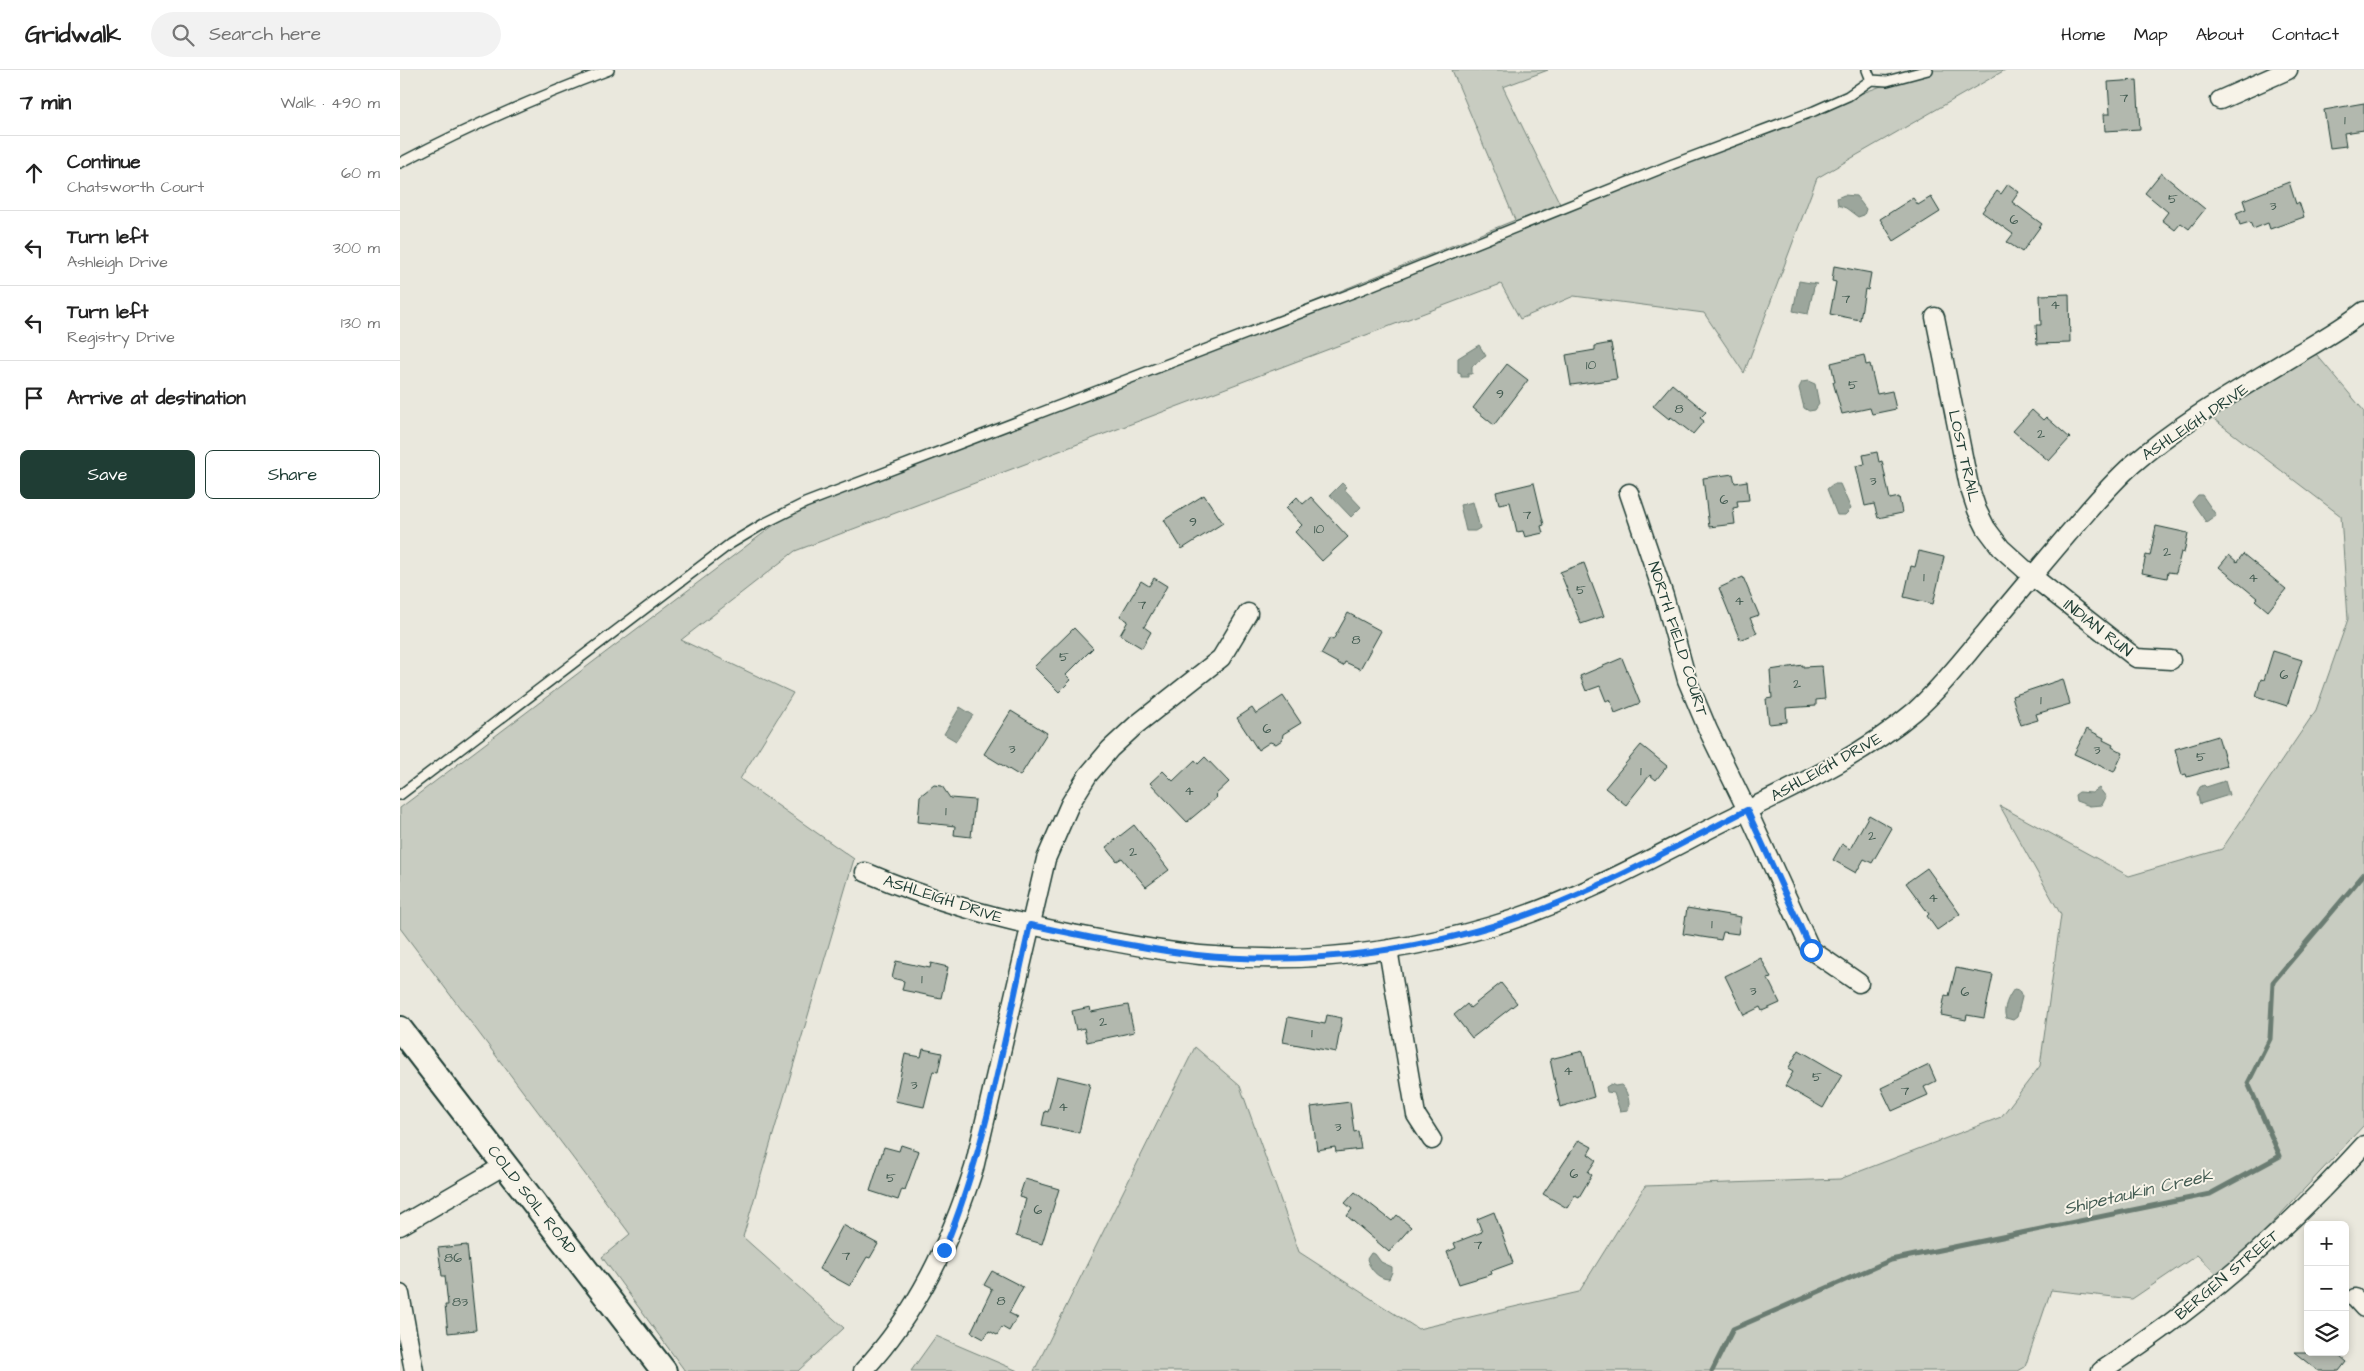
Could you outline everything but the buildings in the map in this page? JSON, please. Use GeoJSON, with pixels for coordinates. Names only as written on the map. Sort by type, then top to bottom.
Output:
{"type":"FeatureCollection","features":[{"type":"Feature","properties":{"kind":"street"},"geometry":{"type":"LineString","coordinates":[[2220,100],[2288,70]]}},
{"type":"Feature","properties":{"kind":"street","name":"ASHLEIGH DRIVE"},"geometry":{"type":"LineString","coordinates":[[865,872],[910,891],[957,907],[1030,925],[1146,948],[1208,956],[1253,958],[1320,957],[1388,949],[1440,940],[1492,926],[1543,909],[1593,888],[1747,810],[1860,751],[1893,729],[1942,684],[2102,494],[2132,465],[2164,439],[2364,311]]}},
{"type":"Feature","properties":{"kind":"street","name":"LOST TRAIL"},"geometry":{"type":"LineString","coordinates":[[1934,317],[1969,486],[1977,510],[1986,528],[2001,548],[2032,576]]}},
{"type":"Feature","properties":{"kind":"street","name":"NORTH FIELD COURT"},"geometry":{"type":"LineString","coordinates":[[1629,493],[1664,596],[1687,680],[1708,730],[1811,950],[1859,982]]}},
{"type":"Feature","properties":{"kind":"street","name":"INDIAN RUN"},"geometry":{"type":"LineString","coordinates":[[2032,576],[2136,658],[2171,660]]}},
{"type":"Feature","properties":{"kind":"street"},"geometry":{"type":"LineString","coordinates":[[863,1371],[900,1325],[924,1289],[944,1250],[961,1210],[974,1168],[1046,859],[1070,804],[1088,776],[1110,749],[1221,658],[1248,613]]}},
{"type":"Feature","properties":{"kind":"street"},"geometry":{"type":"LineString","coordinates":[[1388,949],[1416,1115],[1432,1140]]}},
{"type":"Feature","properties":{"kind":"street","name":"COLD SOIL ROAD"},"geometry":{"type":"LineString","coordinates":[[400,1029],[664,1371]]}},
{"type":"Feature","properties":{"kind":"street","name":"BERGEN STREET"},"geometry":{"type":"LineString","coordinates":[[2101,1371],[2179,1316],[2234,1272],[2287,1224],[2364,1145]]}},
{"type":"Feature","properties":{"kind":"street"},"geometry":{"type":"LineString","coordinates":[[400,1226],[505,1165]]}},
{"type":"Feature","properties":{"kind":"street"},"geometry":{"type":"LineString","coordinates":[[400,1294],[414,1371]]}},
{"type":"Feature","properties":{"kind":"lane"},"geometry":{"type":"LineString","coordinates":[[400,163],[540,96],[609,70]]}},
{"type":"Feature","properties":{"kind":"lane"},"geometry":{"type":"LineString","coordinates":[[1867,70],[1871,80]]}},
{"type":"Feature","properties":{"kind":"lane"},"geometry":{"type":"LineString","coordinates":[[400,795],[730,544],[765,523],[806,503],[1363,289],[1814,110],[1848,96],[1871,80],[1887,81],[1928,70]]}},
{"type":"Feature","properties":{"kind":"shaded area"},"geometry":{"type":"Polygon","coordinates":[[[1452,70],[1548,70],[1503,87],[1561,206],[1924,70],[2005,70],[1817,178],[1744,373],[1704,313],[1574,296],[1520,319],[1501,284],[795,551],[681,640],[793,693],[740,779],[854,859],[743,1237],[844,1328],[798,1371],[685,1371],[602,1257],[630,1234],[400,928],[400,808],[786,516],[1515,220],[1452,70]]]}},
{"type":"Feature","properties":{"kind":"shaded area"},"geometry":{"type":"Polygon","coordinates":[[[1844,195],[1856,196],[1866,209],[1864,215],[1858,217],[1846,208],[1838,205],[1837,198],[1844,195]]]}},
{"type":"Feature","properties":{"kind":"shaded area"},"geometry":{"type":"Polygon","coordinates":[[[1799,281],[1817,284],[1814,287],[1808,314],[1793,311],[1799,281]]]}},
{"type":"Feature","properties":{"kind":"shaded area"},"geometry":{"type":"Polygon","coordinates":[[[1479,345],[1486,356],[1472,366],[1472,374],[1468,374],[1468,377],[1461,377],[1461,374],[1458,373],[1458,358],[1479,345]]]}},
{"type":"Feature","properties":{"kind":"shaded area"},"geometry":{"type":"Polygon","coordinates":[[[2316,354],[2364,411],[2364,1125],[2221,1278],[2197,1255],[2132,1299],[2051,1290],[2025,1367],[2018,1371],[1034,1371],[1195,1047],[1240,1086],[1299,1252],[1418,1329],[1579,1292],[1645,1186],[1840,1179],[2001,1117],[2040,1066],[2061,915],[2000,806],[2129,876],[2222,849],[2316,710],[2348,619],[2341,516],[2211,417],[2316,354]]]}},
{"type":"Feature","properties":{"kind":"shaded area"},"geometry":{"type":"Polygon","coordinates":[[[1808,381],[1815,384],[1819,404],[1815,410],[1809,411],[1804,408],[1799,388],[1802,382],[1808,381]]]}},
{"type":"Feature","properties":{"kind":"shaded area"},"geometry":{"type":"Polygon","coordinates":[[[1342,483],[1346,487],[1344,489],[1361,507],[1351,517],[1330,495],[1342,483]]]}},
{"type":"Feature","properties":{"kind":"shaded area"},"geometry":{"type":"Polygon","coordinates":[[[1833,484],[1840,484],[1851,509],[1845,515],[1837,515],[1827,489],[1833,484]]]}},
{"type":"Feature","properties":{"kind":"shaded area"},"geometry":{"type":"Polygon","coordinates":[[[2198,495],[2202,495],[2216,515],[2206,522],[2192,502],[2198,495]]]}},
{"type":"Feature","properties":{"kind":"shaded area"},"geometry":{"type":"Polygon","coordinates":[[[1473,502],[1480,528],[1475,531],[1466,531],[1460,505],[1473,502]]]}},
{"type":"Feature","properties":{"kind":"shaded area"},"geometry":{"type":"Polygon","coordinates":[[[960,707],[973,715],[956,741],[944,734],[960,707]]]}},
{"type":"Feature","properties":{"kind":"shaded area"},"geometry":{"type":"Polygon","coordinates":[[[2225,781],[2229,795],[2200,804],[2197,793],[2200,787],[2225,781]]]}},
{"type":"Feature","properties":{"kind":"shaded area"},"geometry":{"type":"Polygon","coordinates":[[[2099,788],[2106,797],[2102,805],[2090,806],[2076,801],[2075,795],[2079,792],[2092,793],[2099,788]]]}},
{"type":"Feature","properties":{"kind":"shaded area"},"geometry":{"type":"Polygon","coordinates":[[[2014,989],[2019,990],[2022,997],[2017,1017],[2013,1020],[2006,1018],[2005,1006],[2014,989]]]}},
{"type":"Feature","properties":{"kind":"shaded area"},"geometry":{"type":"Polygon","coordinates":[[[1611,1084],[1615,1086],[1621,1085],[1627,1093],[1629,1101],[1628,1110],[1620,1111],[1614,1093],[1607,1092],[1606,1087],[1611,1084]]]}},
{"type":"Feature","properties":{"kind":"shaded area"},"geometry":{"type":"Polygon","coordinates":[[[1371,1253],[1375,1254],[1381,1262],[1392,1267],[1389,1279],[1381,1277],[1372,1270],[1367,1259],[1371,1253]]]}},
{"type":"Feature","properties":{"kind":"shaded area"},"geometry":{"type":"Polygon","coordinates":[[[936,1336],[1018,1371],[911,1371],[936,1336]]]}},
{"type":"Feature","properties":{"kind":"waterway","name":"Shipetaukin Creek"},"geometry":{"type":"LineString","coordinates":[[1712,1371],[1733,1329],[1891,1260],[2210,1194],[2280,1156],[2248,1083],[2270,1039],[2273,982],[2364,874]]}},
{"type":"Feature","properties":{"kind":"route"},"geometry":{"type":"LineString","coordinates":[[944,1250],[961,1210],[974,1168],[1030,925],[1146,948],[1199,955],[1253,958],[1320,957],[1374,952],[1440,940],[1492,926],[1543,909],[1593,888],[1747,810],[1811,950]]}}]}
